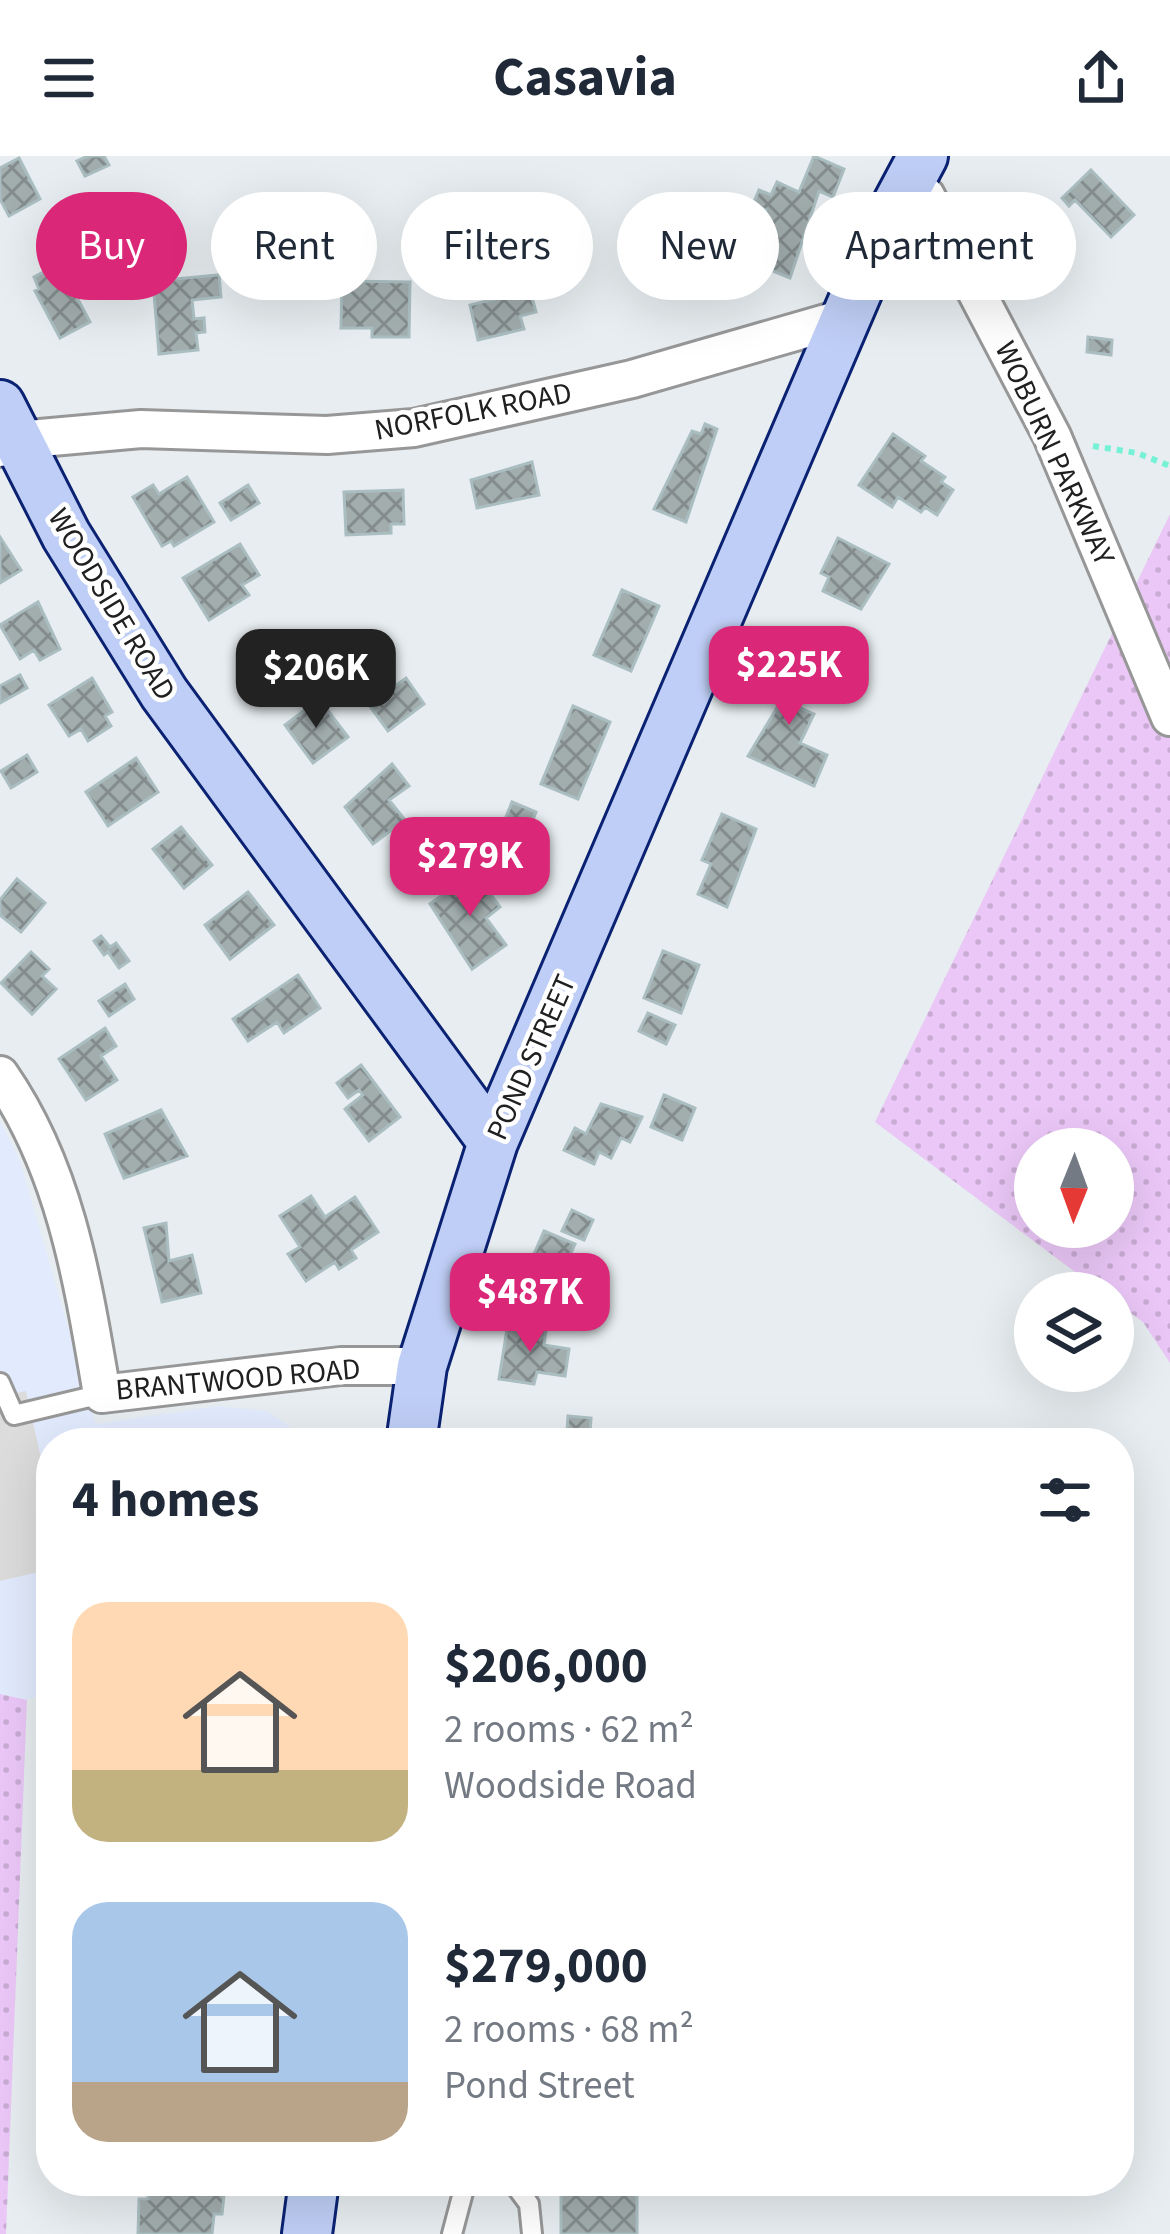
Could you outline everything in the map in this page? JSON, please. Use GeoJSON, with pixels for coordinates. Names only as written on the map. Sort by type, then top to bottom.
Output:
{"type":"FeatureCollection","features":[{"type":"Feature","properties":{"kind":"street","name":"POND STREET"},"geometry":{"type":"LineString","coordinates":[[413,1428],[422,1366],[494,1142],[847,317],[924,176]]}},
{"type":"Feature","properties":{"kind":"street","name":"WOBURN PARKWAY"},"geometry":{"type":"LineString","coordinates":[[924,176],[1052,436],[1170,716]]}},
{"type":"Feature","properties":{"kind":"street","name":"NORFOLK ROAD"},"geometry":{"type":"LineString","coordinates":[[6,431],[327,435],[414,428],[632,379],[847,317]]}},
{"type":"Feature","properties":{"kind":"street","name":"WOODSIDE ROAD"},"geometry":{"type":"LineString","coordinates":[[6,431],[164,693],[494,1142]]}},
{"type":"Feature","properties":{"kind":"street","name":"BRANTWOOD ROAD"},"geometry":{"type":"LineString","coordinates":[[0,1076],[34,1124],[68,1219],[102,1394],[341,1366],[422,1366]]}},
{"type":"Feature","properties":{"kind":"street"},"geometry":{"type":"LineString","coordinates":[[307,2234],[312,2196]]}},
{"type":"Feature","properties":{"kind":"lane"},"geometry":{"type":"LineString","coordinates":[[0,1382],[14,1414],[102,1394]]}},
{"type":"Feature","properties":{"kind":"lane"},"geometry":{"type":"LineString","coordinates":[[452,2234],[462,2196]]}},
{"type":"Feature","properties":{"kind":"lane"},"geometry":{"type":"LineString","coordinates":[[523,2196],[529,2204],[532,2234]]}},
{"type":"Feature","properties":{"kind":"path"},"geometry":{"type":"LineString","coordinates":[[1052,436],[1137,453],[1170,466]]}},
{"type":"Feature","properties":{"kind":"shaded area"},"geometry":{"type":"Polygon","coordinates":[[[1170,514],[1170,1363],[1134,1315],[1134,1272],[1075,1272],[1043,1248],[1134,1248],[1134,1128],[1014,1128],[1014,1226],[875,1122],[1170,514]]]}},
{"type":"Feature","properties":{"kind":"shaded area"},"geometry":{"type":"Polygon","coordinates":[[[0,1121],[20,1161],[96,1424],[218,1406],[267,1411],[291,1428],[36,1428],[36,1697],[27,1700],[0,1694],[0,1121]]]}},
{"type":"Feature","properties":{"kind":"shaded area"},"geometry":{"type":"Polygon","coordinates":[[[26,1391],[36,1436],[36,1573],[0,1581],[0,1397],[26,1391]]]}},
{"type":"Feature","properties":{"kind":"shaded area"},"geometry":{"type":"Polygon","coordinates":[[[0,1694],[27,1700],[6,2234],[0,2234],[0,1694]]]}},
{"type":"Feature","properties":{"kind":"building"},"geometry":{"type":"Polygon","coordinates":[[[104,156],[109,165],[85,176],[77,161],[104,156]]]}},
{"type":"Feature","properties":{"kind":"building"},"geometry":{"type":"Polygon","coordinates":[[[814,156],[844,169],[835,192],[803,192],[803,239],[790,278],[779,274],[779,192],[772,192],[777,182],[799,192],[814,156]]]}},
{"type":"Feature","properties":{"kind":"building"},"geometry":{"type":"Polygon","coordinates":[[[19,158],[36,192],[36,201],[9,216],[0,199],[0,168],[19,158]]]}},
{"type":"Feature","properties":{"kind":"building"},"geometry":{"type":"Polygon","coordinates":[[[1091,170],[1134,215],[1111,237],[1076,201],[1076,192],[1068,192],[1091,170]]]}},
{"type":"Feature","properties":{"kind":"building"},"geometry":{"type":"Polygon","coordinates":[[[211,276],[211,298],[192,300],[194,319],[204,318],[205,332],[196,333],[198,350],[159,354],[155,300],[187,300],[187,278],[211,276]]]}},
{"type":"Feature","properties":{"kind":"building"},"geometry":{"type":"Polygon","coordinates":[[[377,282],[401,282],[401,300],[410,300],[409,337],[372,337],[372,328],[341,328],[342,300],[377,300],[377,282]]]}},
{"type":"Feature","properties":{"kind":"building"},"geometry":{"type":"Polygon","coordinates":[[[40,300],[78,300],[90,322],[60,338],[40,300]]]}},
{"type":"Feature","properties":{"kind":"building"},"geometry":{"type":"Polygon","coordinates":[[[533,300],[536,312],[520,316],[524,329],[478,340],[470,305],[533,300]]]}},
{"type":"Feature","properties":{"kind":"building"},"geometry":{"type":"Polygon","coordinates":[[[1088,337],[1112,340],[1111,355],[1087,352],[1088,337]]]}},
{"type":"Feature","properties":{"kind":"building"},"geometry":{"type":"Polygon","coordinates":[[[705,424],[717,429],[686,522],[654,509],[692,431],[701,434],[705,424]]]}},
{"type":"Feature","properties":{"kind":"building"},"geometry":{"type":"Polygon","coordinates":[[[893,434],[925,456],[921,461],[945,477],[941,482],[953,490],[937,515],[925,507],[921,512],[898,497],[892,507],[859,485],[893,434]]]}},
{"type":"Feature","properties":{"kind":"building"},"geometry":{"type":"Polygon","coordinates":[[[532,462],[539,495],[477,508],[471,480],[532,462]]]}},
{"type":"Feature","properties":{"kind":"building"},"geometry":{"type":"Polygon","coordinates":[[[187,477],[214,522],[174,546],[171,541],[162,546],[133,497],[153,485],[159,494],[187,477]]]}},
{"type":"Feature","properties":{"kind":"building"},"geometry":{"type":"Polygon","coordinates":[[[248,485],[259,503],[231,520],[220,503],[248,485]]]}},
{"type":"Feature","properties":{"kind":"building"},"geometry":{"type":"Polygon","coordinates":[[[403,490],[404,524],[391,524],[391,533],[346,535],[344,492],[403,490]]]}},
{"type":"Feature","properties":{"kind":"building"},"geometry":{"type":"Polygon","coordinates":[[[0,537],[21,570],[0,583],[0,537]]]}},
{"type":"Feature","properties":{"kind":"building"},"geometry":{"type":"Polygon","coordinates":[[[838,538],[889,564],[861,609],[823,591],[829,577],[821,573],[838,538]]]}},
{"type":"Feature","properties":{"kind":"building"},"geometry":{"type":"Polygon","coordinates":[[[240,544],[259,575],[242,585],[249,595],[209,620],[183,578],[240,544]]]}},
{"type":"Feature","properties":{"kind":"building"},"geometry":{"type":"Polygon","coordinates":[[[622,590],[659,606],[631,671],[594,655],[622,590]]]}},
{"type":"Feature","properties":{"kind":"building"},"geometry":{"type":"Polygon","coordinates":[[[38,602],[60,649],[40,660],[34,650],[20,659],[0,625],[38,602]]]}},
{"type":"Feature","properties":{"kind":"building"},"geometry":{"type":"Polygon","coordinates":[[[272,641],[297,677],[266,699],[240,663],[272,641]]]}},
{"type":"Feature","properties":{"kind":"building"},"geometry":{"type":"Polygon","coordinates":[[[780,655],[813,670],[796,706],[814,714],[800,743],[827,755],[814,786],[748,756],[781,701],[777,699],[783,685],[769,678],[780,655]]]}},
{"type":"Feature","properties":{"kind":"building"},"geometry":{"type":"Polygon","coordinates":[[[20,675],[27,688],[0,703],[0,686],[20,675]]]}},
{"type":"Feature","properties":{"kind":"building"},"geometry":{"type":"Polygon","coordinates":[[[92,678],[112,712],[105,716],[111,726],[88,741],[81,729],[69,736],[49,705],[92,678]]]}},
{"type":"Feature","properties":{"kind":"building"},"geometry":{"type":"Polygon","coordinates":[[[406,678],[424,704],[388,731],[369,705],[406,678]]]}},
{"type":"Feature","properties":{"kind":"building"},"geometry":{"type":"Polygon","coordinates":[[[319,699],[348,737],[313,763],[285,725],[319,699]]]}},
{"type":"Feature","properties":{"kind":"building"},"geometry":{"type":"Polygon","coordinates":[[[573,706],[610,722],[578,799],[541,784],[573,706]]]}},
{"type":"Feature","properties":{"kind":"building"},"geometry":{"type":"Polygon","coordinates":[[[27,755],[37,772],[11,788],[1,771],[27,755]]]}},
{"type":"Feature","properties":{"kind":"building"},"geometry":{"type":"Polygon","coordinates":[[[136,758],[158,792],[108,826],[86,792],[136,758]]]}},
{"type":"Feature","properties":{"kind":"building"},"geometry":{"type":"Polygon","coordinates":[[[392,764],[409,786],[389,800],[405,820],[373,844],[345,807],[392,764]]]}},
{"type":"Feature","properties":{"kind":"building"},"geometry":{"type":"Polygon","coordinates":[[[512,802],[536,812],[516,861],[492,851],[512,802]]]}},
{"type":"Feature","properties":{"kind":"building"},"geometry":{"type":"Polygon","coordinates":[[[722,814],[756,829],[727,907],[698,894],[711,864],[702,860],[722,814]]]}},
{"type":"Feature","properties":{"kind":"building"},"geometry":{"type":"Polygon","coordinates":[[[181,827],[212,865],[184,888],[153,849],[181,827]]]}},
{"type":"Feature","properties":{"kind":"building"},"geometry":{"type":"Polygon","coordinates":[[[474,872],[500,907],[486,918],[506,945],[472,969],[430,904],[474,872]]]}},
{"type":"Feature","properties":{"kind":"building"},"geometry":{"type":"Polygon","coordinates":[[[17,879],[45,903],[21,932],[0,915],[0,900],[17,879]]]}},
{"type":"Feature","properties":{"kind":"building"},"geometry":{"type":"Polygon","coordinates":[[[248,892],[274,925],[230,959],[205,925],[248,892]]]}},
{"type":"Feature","properties":{"kind":"building"},"geometry":{"type":"Polygon","coordinates":[[[101,936],[110,947],[116,943],[129,961],[119,968],[108,952],[104,955],[94,941],[101,936]]]}},
{"type":"Feature","properties":{"kind":"building"},"geometry":{"type":"Polygon","coordinates":[[[663,951],[699,965],[681,1013],[644,998],[663,951]]]}},
{"type":"Feature","properties":{"kind":"building"},"geometry":{"type":"Polygon","coordinates":[[[31,952],[49,969],[42,976],[56,989],[32,1014],[1,983],[31,952]]]}},
{"type":"Feature","properties":{"kind":"building"},"geometry":{"type":"Polygon","coordinates":[[[298,975],[320,1008],[284,1033],[277,1022],[248,1041],[233,1019],[298,975]]]}},
{"type":"Feature","properties":{"kind":"building"},"geometry":{"type":"Polygon","coordinates":[[[125,984],[134,999],[109,1016],[99,1001],[125,984]]]}},
{"type":"Feature","properties":{"kind":"building"},"geometry":{"type":"Polygon","coordinates":[[[648,1013],[675,1025],[666,1044],[639,1031],[648,1013]]]}},
{"type":"Feature","properties":{"kind":"building"},"geometry":{"type":"Polygon","coordinates":[[[105,1028],[116,1046],[101,1056],[117,1080],[86,1100],[59,1059],[105,1028]]]}},
{"type":"Feature","properties":{"kind":"building"},"geometry":{"type":"Polygon","coordinates":[[[361,1065],[400,1117],[369,1141],[345,1109],[363,1095],[359,1090],[348,1098],[337,1083],[361,1065]]]}},
{"type":"Feature","properties":{"kind":"building"},"geometry":{"type":"Polygon","coordinates":[[[664,1095],[695,1108],[682,1140],[651,1127],[664,1095]]]}},
{"type":"Feature","properties":{"kind":"building"},"geometry":{"type":"Polygon","coordinates":[[[601,1104],[642,1117],[630,1142],[621,1138],[611,1158],[599,1152],[594,1164],[564,1150],[575,1128],[586,1134],[601,1104]]]}},
{"type":"Feature","properties":{"kind":"building"},"geometry":{"type":"Polygon","coordinates":[[[161,1110],[187,1156],[124,1178],[105,1134],[161,1110]]]}},
{"type":"Feature","properties":{"kind":"building"},"geometry":{"type":"Polygon","coordinates":[[[311,1196],[325,1217],[355,1197],[378,1232],[351,1250],[356,1258],[339,1269],[335,1262],[306,1281],[288,1254],[300,1247],[280,1216],[311,1196]]]}},
{"type":"Feature","properties":{"kind":"building"},"geometry":{"type":"Polygon","coordinates":[[[572,1210],[593,1220],[584,1240],[562,1231],[572,1210]]]}},
{"type":"Feature","properties":{"kind":"building"},"geometry":{"type":"Polygon","coordinates":[[[166,1223],[169,1261],[192,1255],[201,1293],[162,1302],[144,1228],[166,1223]]]}},
{"type":"Feature","properties":{"kind":"building"},"geometry":{"type":"Polygon","coordinates":[[[544,1231],[575,1244],[567,1262],[582,1268],[574,1287],[528,1268],[544,1231]]]}},
{"type":"Feature","properties":{"kind":"building"},"geometry":{"type":"Polygon","coordinates":[[[508,1323],[546,1329],[544,1345],[569,1349],[565,1376],[537,1372],[534,1384],[499,1379],[508,1323]]]}},
{"type":"Feature","properties":{"kind":"building"},"geometry":{"type":"Polygon","coordinates":[[[568,1416],[591,1418],[590,1428],[567,1428],[568,1416]]]}},
{"type":"Feature","properties":{"kind":"building"},"geometry":{"type":"Polygon","coordinates":[[[224,2196],[222,2214],[214,2214],[212,2234],[138,2234],[139,2199],[224,2196]]]}},
{"type":"Feature","properties":{"kind":"building"},"geometry":{"type":"Polygon","coordinates":[[[561,2196],[637,2196],[637,2234],[561,2234],[561,2196]]]}}]}
